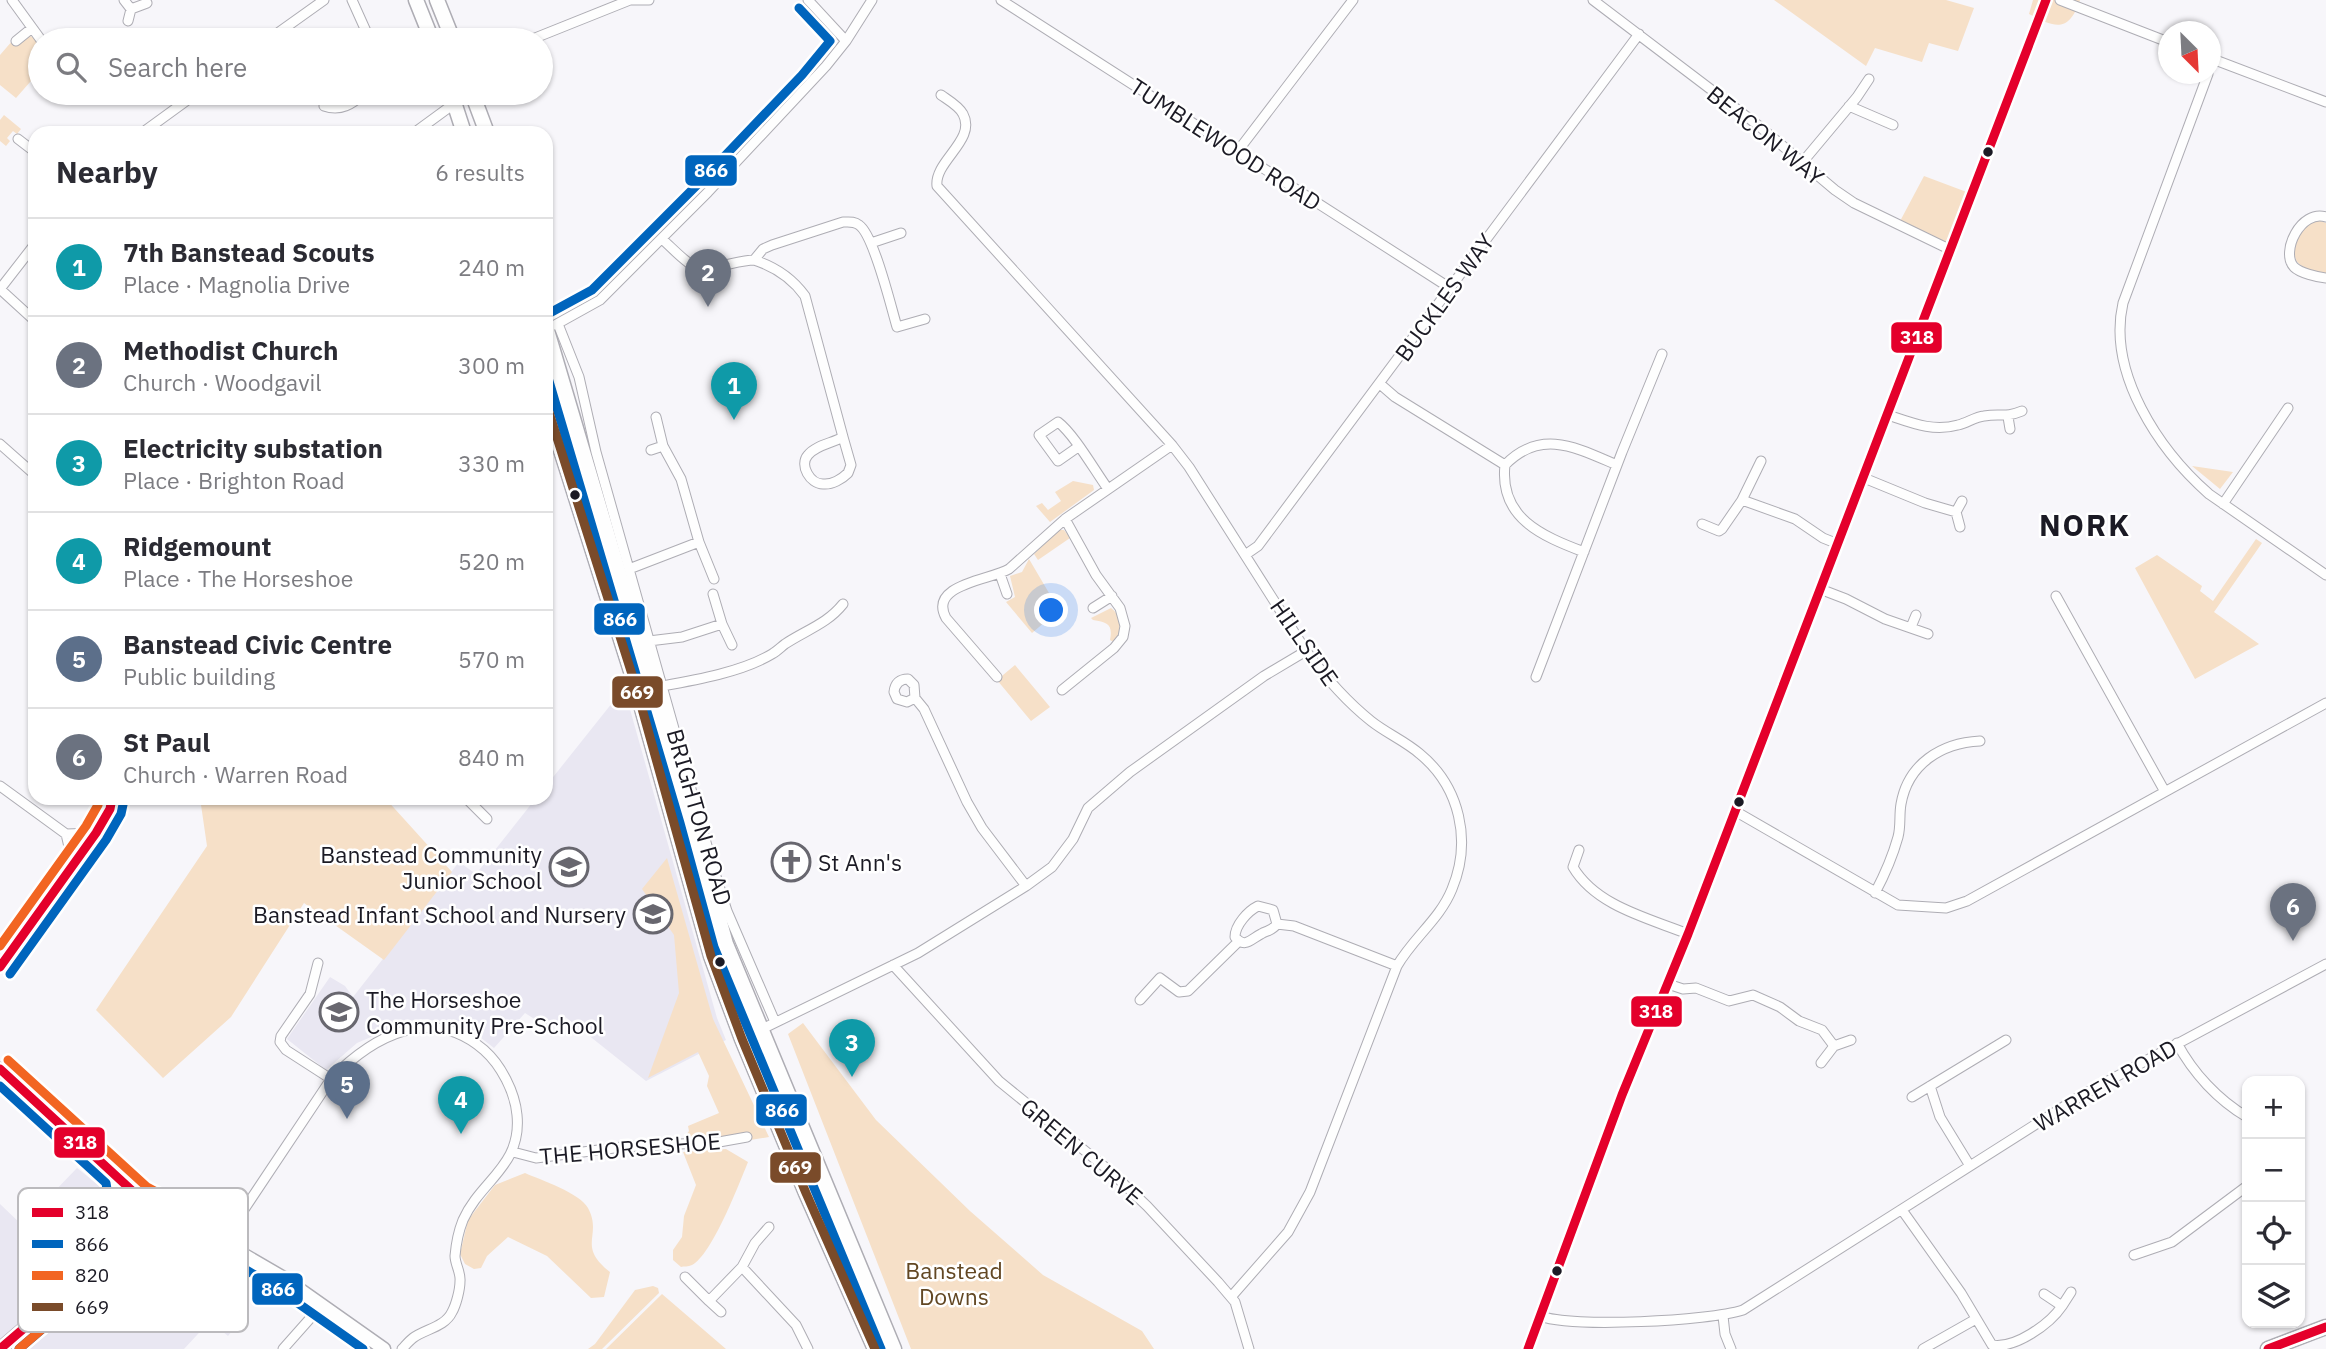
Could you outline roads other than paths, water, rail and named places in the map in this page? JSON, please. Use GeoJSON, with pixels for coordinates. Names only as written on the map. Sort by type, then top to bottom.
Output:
{"type":"FeatureCollection","features":[{"type":"Feature","properties":{"kind":"main road"},"geometry":{"type":"LineString","coordinates":[[416,0],[427,28]]}},
{"type":"Feature","properties":{"kind":"main road"},"geometry":{"type":"LineString","coordinates":[[437,0],[448,28]]}},
{"type":"Feature","properties":{"kind":"main road"},"geometry":{"type":"LineString","coordinates":[[455,105],[462,126]]}},
{"type":"Feature","properties":{"kind":"main road"},"geometry":{"type":"LineString","coordinates":[[476,105],[484,126]]}},
{"type":"Feature","properties":{"kind":"main road","name":"BRIGHTON ROAD"},"geometry":{"type":"LineString","coordinates":[[553,336],[726,944],[894,1349]]}},
{"type":"Feature","properties":{"kind":"main road","name":"BRIGHTON ROAD"},"geometry":{"type":"LineString","coordinates":[[553,425],[636,687],[711,956],[742,1039],[798,1173],[876,1349]]}},
{"type":"Feature","properties":{"kind":"main road"},"geometry":{"type":"LineString","coordinates":[[0,1069],[129,1188]]}},
{"type":"Feature","properties":{"kind":"main road"},"geometry":{"type":"LineString","coordinates":[[117,1177],[120,1188]]}},
{"type":"Feature","properties":{"kind":"main road"},"geometry":{"type":"LineString","coordinates":[[248,1256],[384,1349]]}},
{"type":"Feature","properties":{"kind":"main road"},"geometry":{"type":"LineString","coordinates":[[2268,1349],[2286,1345],[2326,1327]]}},
{"type":"Feature","properties":{"kind":"main road"},"geometry":{"type":"LineString","coordinates":[[0,1349],[20,1332]]}},
{"type":"Feature","properties":{"kind":"street"},"geometry":{"type":"LineString","coordinates":[[12,0],[32,28]]}},
{"type":"Feature","properties":{"kind":"street"},"geometry":{"type":"LineString","coordinates":[[124,0],[131,9]]}},
{"type":"Feature","properties":{"kind":"street"},"geometry":{"type":"LineString","coordinates":[[285,28],[324,0]]}},
{"type":"Feature","properties":{"kind":"street"},"geometry":{"type":"LineString","coordinates":[[352,0],[365,28]]}},
{"type":"Feature","properties":{"kind":"street"},"geometry":{"type":"LineString","coordinates":[[553,31],[630,0],[649,0]]}},
{"type":"Feature","properties":{"kind":"street"},"geometry":{"type":"LineString","coordinates":[[808,0],[846,41]]}},
{"type":"Feature","properties":{"kind":"street"},"geometry":{"type":"LineString","coordinates":[[553,324],[600,300],[662,239],[811,83],[846,41],[872,0]]}},
{"type":"Feature","properties":{"kind":"street","name":"TUMBLEWOOD ROAD"},"geometry":{"type":"LineString","coordinates":[[1001,0],[1450,288]]}},
{"type":"Feature","properties":{"kind":"street"},"geometry":{"type":"LineString","coordinates":[[1237,152],[1353,0]]}},
{"type":"Feature","properties":{"kind":"street","name":"BEACON WAY"},"geometry":{"type":"LineString","coordinates":[[1593,0],[1759,126],[1801,164],[1854,203],[1951,250]]}},
{"type":"Feature","properties":{"kind":"street"},"geometry":{"type":"LineString","coordinates":[[1528,1349],[1622,1095],[1688,934],[2046,0]]}},
{"type":"Feature","properties":{"kind":"street"},"geometry":{"type":"LineString","coordinates":[[2060,0],[2158,38]]}},
{"type":"Feature","properties":{"kind":"street"},"geometry":{"type":"LineString","coordinates":[[131,9],[147,3]]}},
{"type":"Feature","properties":{"kind":"street"},"geometry":{"type":"LineString","coordinates":[[128,21],[131,9]]}},
{"type":"Feature","properties":{"kind":"street"},"geometry":{"type":"LineString","coordinates":[[16,41],[28,31]]}},
{"type":"Feature","properties":{"kind":"street","name":"BUCKLES WAY"},"geometry":{"type":"LineString","coordinates":[[1245,555],[1258,546],[1639,34]]}},
{"type":"Feature","properties":{"kind":"street"},"geometry":{"type":"LineString","coordinates":[[2221,65],[2326,102]]}},
{"type":"Feature","properties":{"kind":"street"},"geometry":{"type":"LineString","coordinates":[[1801,164],[1869,79]]}},
{"type":"Feature","properties":{"kind":"street"},"geometry":{"type":"LineString","coordinates":[[2204,84],[2123,303],[2119,336],[2125,365],[2139,404],[2154,432],[2164,448],[2193,480],[2326,575]]}},
{"type":"Feature","properties":{"kind":"street","name":"HILLSIDE"},"geometry":{"type":"LineString","coordinates":[[941,95],[961,110],[965,124],[961,139],[938,175],[937,186],[1172,445],[1189,467],[1306,651],[1351,704],[1386,733],[1419,753],[1432,765],[1444,781],[1458,812],[1461,859],[1452,890],[1441,911],[1407,949],[1397,966],[1310,1192],[1288,1232],[1231,1297]]}},
{"type":"Feature","properties":{"kind":"street"},"geometry":{"type":"LineString","coordinates":[[152,126],[180,105]]}},
{"type":"Feature","properties":{"kind":"street"},"geometry":{"type":"LineString","coordinates":[[324,106],[333,109],[347,105]]}},
{"type":"Feature","properties":{"kind":"street"},"geometry":{"type":"LineString","coordinates":[[422,126],[445,105]]}},
{"type":"Feature","properties":{"kind":"street"},"geometry":{"type":"LineString","coordinates":[[1849,106],[1893,125]]}},
{"type":"Feature","properties":{"kind":"street"},"geometry":{"type":"LineString","coordinates":[[19,139],[28,146]]}},
{"type":"Feature","properties":{"kind":"street"},"geometry":{"type":"LineString","coordinates":[[2326,217],[2317,214],[2300,225],[2289,251],[2291,263],[2297,269],[2326,278]]}},
{"type":"Feature","properties":{"kind":"street"},"geometry":{"type":"LineString","coordinates":[[754,260],[763,249],[772,245],[843,222],[852,222],[860,225],[871,243],[897,327],[925,319]]}},
{"type":"Feature","properties":{"kind":"street"},"geometry":{"type":"LineString","coordinates":[[871,243],[901,233]]}},
{"type":"Feature","properties":{"kind":"street"},"geometry":{"type":"LineString","coordinates":[[662,239],[691,265],[700,269],[754,260],[778,270],[797,285],[804,296],[851,465],[848,473],[832,483],[813,481],[804,461],[808,454],[843,437]]}},
{"type":"Feature","properties":{"kind":"street"},"geometry":{"type":"LineString","coordinates":[[28,253],[0,289],[28,315]]}},
{"type":"Feature","properties":{"kind":"street","name":"BRIGHTON ROAD"},"geometry":{"type":"LineString","coordinates":[[553,331],[579,377],[596,452],[727,911],[775,1022]]}},
{"type":"Feature","properties":{"kind":"street"},"geometry":{"type":"LineString","coordinates":[[1536,677],[1662,354]]}},
{"type":"Feature","properties":{"kind":"street"},"geometry":{"type":"LineString","coordinates":[[1380,384],[1395,397],[1505,465]]}},
{"type":"Feature","properties":{"kind":"street"},"geometry":{"type":"LineString","coordinates":[[2223,504],[2288,408]]}},
{"type":"Feature","properties":{"kind":"street"},"geometry":{"type":"LineString","coordinates":[[1888,415],[1934,427],[1959,425],[1987,415],[2008,417],[2022,411]]}},
{"type":"Feature","properties":{"kind":"street"},"geometry":{"type":"LineString","coordinates":[[656,417],[663,446],[677,470],[699,542],[714,579]]}},
{"type":"Feature","properties":{"kind":"street"},"geometry":{"type":"LineString","coordinates":[[2008,417],[2010,429]]}},
{"type":"Feature","properties":{"kind":"street"},"geometry":{"type":"LineString","coordinates":[[1078,447],[1058,461],[1039,435],[1058,422],[1078,447],[1108,489]]}},
{"type":"Feature","properties":{"kind":"street"},"geometry":{"type":"LineString","coordinates":[[1584,552],[1545,535],[1522,520],[1508,496],[1504,482],[1505,465],[1514,455],[1528,448],[1562,443],[1617,465]]}},
{"type":"Feature","properties":{"kind":"street"},"geometry":{"type":"LineString","coordinates":[[0,444],[28,469]]}},
{"type":"Feature","properties":{"kind":"street"},"geometry":{"type":"LineString","coordinates":[[997,677],[946,618],[943,606],[946,597],[956,587],[1000,574],[1065,519],[1172,445]]}},
{"type":"Feature","properties":{"kind":"street"},"geometry":{"type":"LineString","coordinates":[[651,450],[663,446]]}},
{"type":"Feature","properties":{"kind":"street"},"geometry":{"type":"LineString","coordinates":[[1702,524],[1719,531],[1722,529],[1742,500],[1761,461]]}},
{"type":"Feature","properties":{"kind":"street"},"geometry":{"type":"LineString","coordinates":[[1864,478],[1925,503],[1956,512]]}},
{"type":"Feature","properties":{"kind":"street"},"geometry":{"type":"LineString","coordinates":[[1742,500],[1795,519],[1823,538],[1838,544]]}},
{"type":"Feature","properties":{"kind":"street"},"geometry":{"type":"LineString","coordinates":[[1960,527],[1956,512],[1962,501]]}},
{"type":"Feature","properties":{"kind":"street"},"geometry":{"type":"LineString","coordinates":[[1062,690],[1114,648],[1123,636],[1125,626],[1123,616],[1112,596],[1096,575],[1065,519]]}},
{"type":"Feature","properties":{"kind":"street"},"geometry":{"type":"LineString","coordinates":[[629,569],[699,542]]}},
{"type":"Feature","properties":{"kind":"street"},"geometry":{"type":"LineString","coordinates":[[1000,574],[1007,594]]}},
{"type":"Feature","properties":{"kind":"street"},"geometry":{"type":"LineString","coordinates":[[1820,589],[1846,598],[1874,614],[1928,634]]}},
{"type":"Feature","properties":{"kind":"street"},"geometry":{"type":"LineString","coordinates":[[713,594],[732,645]]}},
{"type":"Feature","properties":{"kind":"street"},"geometry":{"type":"LineString","coordinates":[[1093,608],[1112,596]]}},
{"type":"Feature","properties":{"kind":"street"},"geometry":{"type":"LineString","coordinates":[[2056,596],[2164,790]]}},
{"type":"Feature","properties":{"kind":"street"},"geometry":{"type":"LineString","coordinates":[[662,686],[707,677],[772,654],[834,615],[843,604]]}},
{"type":"Feature","properties":{"kind":"street"},"geometry":{"type":"LineString","coordinates":[[1911,627],[1916,615]]}},
{"type":"Feature","properties":{"kind":"street"},"geometry":{"type":"LineString","coordinates":[[649,641],[682,637],[722,624]]}},
{"type":"Feature","properties":{"kind":"street"},"geometry":{"type":"LineString","coordinates":[[760,1030],[893,965],[957,930],[1026,886],[1052,867],[1073,839],[1088,808],[1130,772],[1264,676],[1306,651]]}},
{"type":"Feature","properties":{"kind":"street"},"geometry":{"type":"LineString","coordinates":[[915,698],[924,709],[977,819],[1026,886]]}},
{"type":"Feature","properties":{"kind":"street"},"geometry":{"type":"LineString","coordinates":[[1735,811],[1898,905],[1946,908],[1958,905],[2326,703]]}},
{"type":"Feature","properties":{"kind":"street"},"geometry":{"type":"LineString","coordinates":[[1875,893],[1897,839],[1900,805],[1912,775],[1922,762],[1936,752],[1950,746],[1981,741]]}},
{"type":"Feature","properties":{"kind":"street"},"geometry":{"type":"LineString","coordinates":[[0,786],[66,834],[96,833]]}},
{"type":"Feature","properties":{"kind":"street"},"geometry":{"type":"LineString","coordinates":[[0,967],[96,833],[111,805]]}},
{"type":"Feature","properties":{"kind":"street"},"geometry":{"type":"LineString","coordinates":[[473,805],[487,819]]}},
{"type":"Feature","properties":{"kind":"street"},"geometry":{"type":"LineString","coordinates":[[66,834],[73,864]]}},
{"type":"Feature","properties":{"kind":"street"},"geometry":{"type":"LineString","coordinates":[[1579,850],[1573,867],[1598,894],[1632,912],[1688,934]]}},
{"type":"Feature","properties":{"kind":"street"},"geometry":{"type":"LineString","coordinates":[[1269,907],[1276,914],[1277,924],[1274,928],[1253,941],[1239,942],[1235,937],[1236,927],[1254,908],[1269,907]]}},
{"type":"Feature","properties":{"kind":"street"},"geometry":{"type":"LineString","coordinates":[[1277,924],[1294,926],[1397,966]]}},
{"type":"Feature","properties":{"kind":"street"},"geometry":{"type":"LineString","coordinates":[[1140,1000],[1160,978],[1179,992],[1192,989],[1239,942]]}},
{"type":"Feature","properties":{"kind":"street"},"geometry":{"type":"LineString","coordinates":[[318,963],[310,994],[280,1042],[286,1050],[331,1079]]}},
{"type":"Feature","properties":{"kind":"street","name":"WARREN ROAD"},"geometry":{"type":"LineString","coordinates":[[1540,1316],[1552,1320],[1590,1321],[1723,1315],[1743,1310],[2082,1095],[2326,964]]}},
{"type":"Feature","properties":{"kind":"street","name":"GREEN CURVE"},"geometry":{"type":"LineString","coordinates":[[893,965],[999,1080],[1147,1206],[1231,1297],[1240,1313],[1249,1349]]}},
{"type":"Feature","properties":{"kind":"street"},"geometry":{"type":"LineString","coordinates":[[1668,984],[1683,989],[1696,988],[1729,1001],[1752,995],[1780,1007],[1799,1021],[1822,1030],[1833,1046]]}},
{"type":"Feature","properties":{"kind":"street","name":"THE HORSESHOE"},"geometry":{"type":"LineString","coordinates":[[248,1204],[331,1079],[352,1058],[389,1036],[427,1026],[457,1033],[475,1042],[489,1055],[497,1064],[513,1095],[517,1115],[513,1152],[499,1174],[474,1200],[463,1221],[455,1258],[460,1280],[452,1314],[436,1327],[414,1337],[402,1349]]}},
{"type":"Feature","properties":{"kind":"street"},"geometry":{"type":"LineString","coordinates":[[1821,1063],[1833,1046],[1851,1040]]}},
{"type":"Feature","properties":{"kind":"street"},"geometry":{"type":"LineString","coordinates":[[1912,1097],[2006,1040]]}},
{"type":"Feature","properties":{"kind":"street"},"geometry":{"type":"LineString","coordinates":[[2177,1043],[2204,1081],[2227,1105],[2242,1114]]}},
{"type":"Feature","properties":{"kind":"street"},"geometry":{"type":"LineString","coordinates":[[1930,1086],[1940,1117],[1970,1166]]}},
{"type":"Feature","properties":{"kind":"street","name":"THE HORSESHOE"},"geometry":{"type":"LineString","coordinates":[[513,1152],[536,1158],[622,1147],[719,1142],[747,1137]]}},
{"type":"Feature","properties":{"kind":"street"},"geometry":{"type":"LineString","coordinates":[[2134,1255],[2172,1242],[2242,1190]]}},
{"type":"Feature","properties":{"kind":"street"},"geometry":{"type":"LineString","coordinates":[[1902,1210],[1961,1293],[1989,1342],[1999,1346],[2042,1329],[2071,1292]]}},
{"type":"Feature","properties":{"kind":"street"},"geometry":{"type":"LineString","coordinates":[[709,1301],[742,1266],[755,1243],[769,1227]]}},
{"type":"Feature","properties":{"kind":"street"},"geometry":{"type":"LineString","coordinates":[[742,1266],[796,1325],[808,1349]]}},
{"type":"Feature","properties":{"kind":"street"},"geometry":{"type":"LineString","coordinates":[[685,1277],[721,1312]]}},
{"type":"Feature","properties":{"kind":"street"},"geometry":{"type":"LineString","coordinates":[[2044,1294],[2062,1306]]}},
{"type":"Feature","properties":{"kind":"street"},"geometry":{"type":"LineString","coordinates":[[283,1349],[322,1305]]}},
{"type":"Feature","properties":{"kind":"street"},"geometry":{"type":"LineString","coordinates":[[1723,1315],[1725,1334],[1731,1349]]}},
{"type":"Feature","properties":{"kind":"street"},"geometry":{"type":"LineString","coordinates":[[1923,1349],[1976,1319]]}},
{"type":"Feature","properties":{"kind":"place","name":"Methodist Church"},"geometry":{"type":"Point","coordinates":[708,307]}},
{"type":"Feature","properties":{"kind":"place","name":"7th Banstead Scouts"},"geometry":{"type":"Point","coordinates":[734,420]}},
{"type":"Feature","properties":{"kind":"place","name":"St Ann's"},"geometry":{"type":"Point","coordinates":[791,862]}},
{"type":"Feature","properties":{"kind":"place","name":"Banstead Community Junior School"},"geometry":{"type":"Point","coordinates":[569,867]}},
{"type":"Feature","properties":{"kind":"place","name":"Banstead Infant School and Nursery"},"geometry":{"type":"Point","coordinates":[653,914]}},
{"type":"Feature","properties":{"kind":"place","name":"St Paul"},"geometry":{"type":"Point","coordinates":[2293,941]}},
{"type":"Feature","properties":{"kind":"place","name":"The Horseshoe Community Pre-School"},"geometry":{"type":"Point","coordinates":[339,1012]}},
{"type":"Feature","properties":{"kind":"place","name":"Electricity substation"},"geometry":{"type":"Point","coordinates":[852,1077]}},
{"type":"Feature","properties":{"kind":"place","name":"Banstead Civic Centre"},"geometry":{"type":"Point","coordinates":[347,1119]}},
{"type":"Feature","properties":{"kind":"place","name":"Ridgemount"},"geometry":{"type":"Point","coordinates":[461,1134]}},
{"type":"Feature","properties":{"kind":"district","name":"NORK"},"geometry":{"type":"Point","coordinates":[2085,524]}},
{"type":"Feature","properties":{"kind":"park label","name":"Banstead Downs"},"geometry":{"type":"Point","coordinates":[954,1283]}}]}
